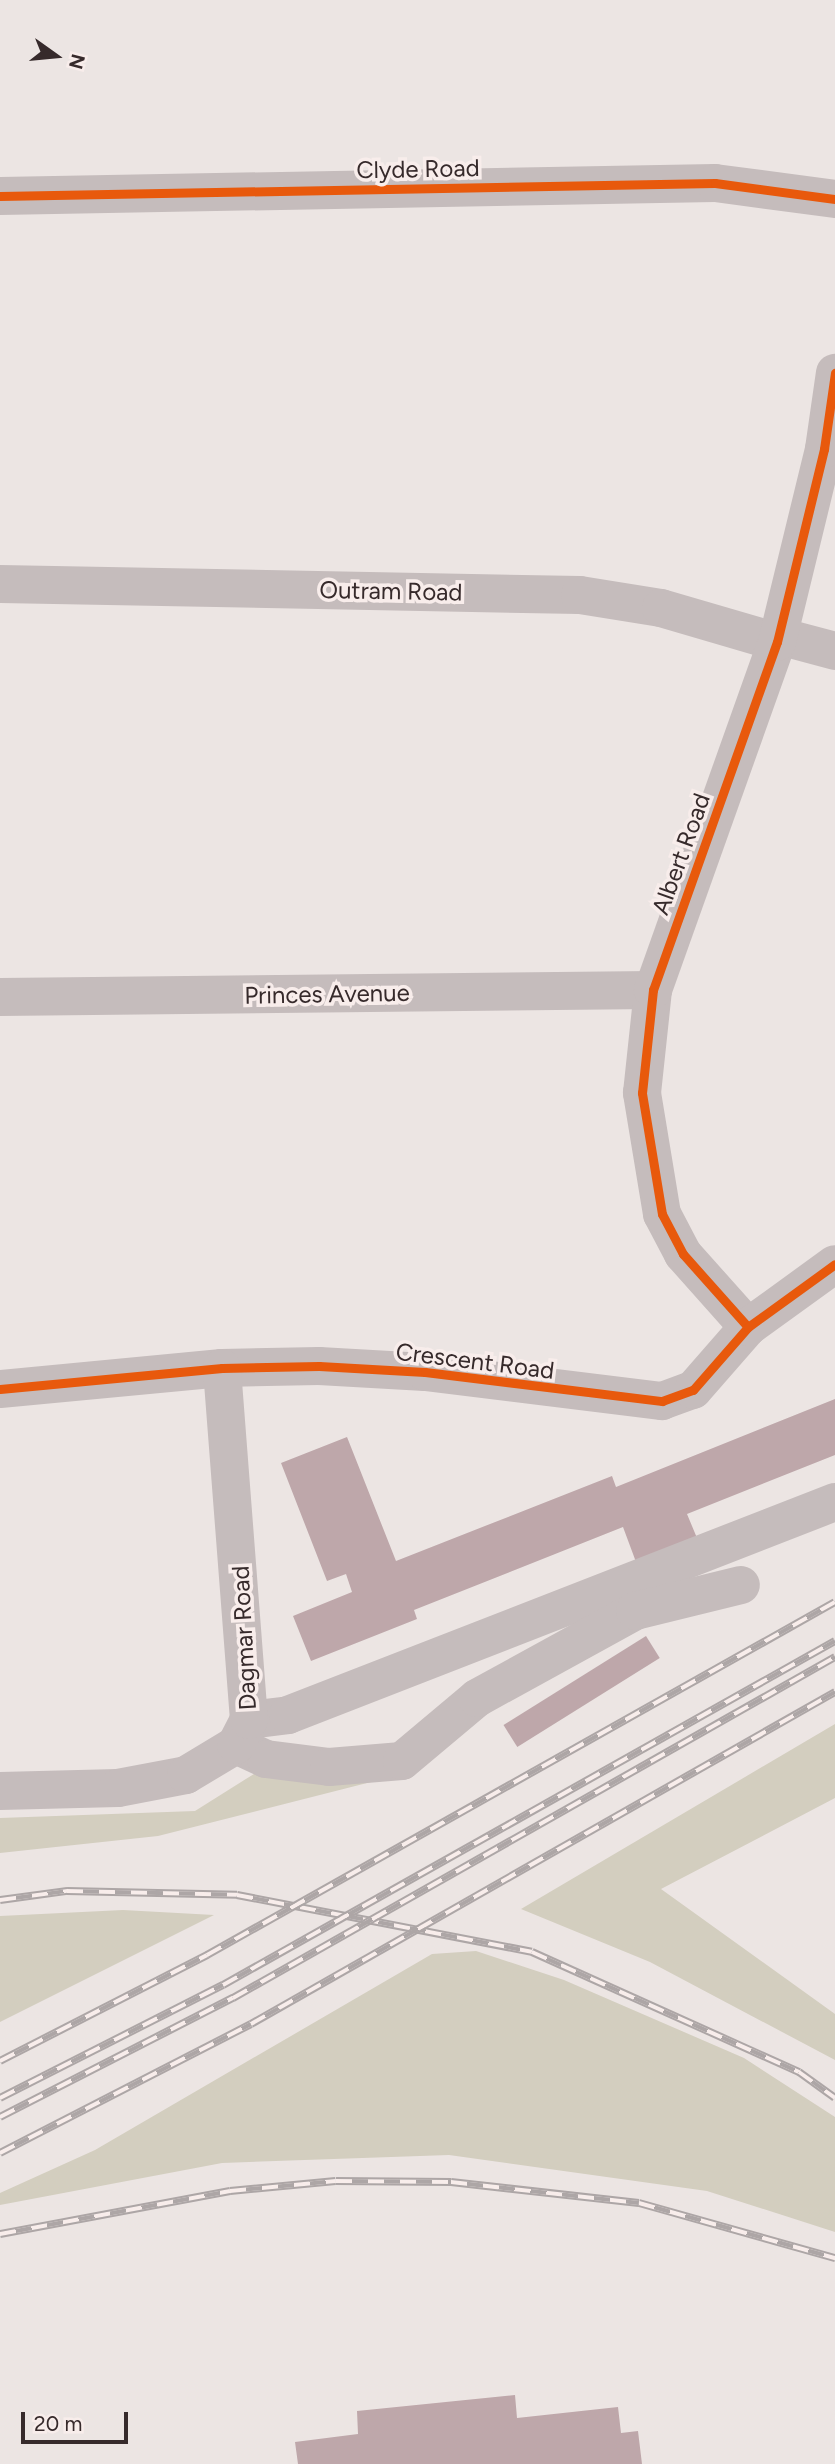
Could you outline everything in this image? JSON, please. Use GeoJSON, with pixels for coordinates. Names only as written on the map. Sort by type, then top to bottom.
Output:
{"type":"FeatureCollection","features":[{"type":"Feature","properties":{"kind":"street","name":"Clyde Road"},"geometry":{"type":"LineString","coordinates":[[0,196],[715,184],[835,199]]}},
{"type":"Feature","properties":{"kind":"street","name":"Albert Road"},"geometry":{"type":"LineString","coordinates":[[748,1327],[683,1254],[650,1172],[642,1093],[653,990],[778,639],[829,449],[835,373]]}},
{"type":"Feature","properties":{"kind":"street","name":"Outram Road"},"geometry":{"type":"LineString","coordinates":[[0,584],[580,594],[661,608],[835,651]]}},
{"type":"Feature","properties":{"kind":"street","name":"Princes Avenue"},"geometry":{"type":"LineString","coordinates":[[0,997],[653,990]]}},
{"type":"Feature","properties":{"kind":"street","name":"Crescent Road"},"geometry":{"type":"LineString","coordinates":[[0,1389],[222,1368],[425,1372],[662,1401],[693,1390],[748,1327],[835,1264]]}},
{"type":"Feature","properties":{"kind":"street","name":"Dagmar Road"},"geometry":{"type":"LineString","coordinates":[[0,1791],[118,1788],[186,1776],[242,1732],[222,1368]]}},
{"type":"Feature","properties":{"kind":"street"},"geometry":{"type":"LineString","coordinates":[[741,1585],[635,1611],[477,1698],[402,1761],[329,1767],[266,1759],[242,1732],[835,1502]]}},
{"type":"Feature","properties":{"kind":"shaded area"},"geometry":{"type":"Polygon","coordinates":[[[835,1724],[835,1798],[661,1889],[835,2014],[835,2060],[650,1962],[521,1909],[835,1724]]]}},
{"type":"Feature","properties":{"kind":"shaded area"},"geometry":{"type":"Polygon","coordinates":[[[257,1772],[371,1782],[158,1836],[0,1853],[0,1818],[195,1811],[257,1772]]]}},
{"type":"Feature","properties":{"kind":"shaded area"},"geometry":{"type":"Polygon","coordinates":[[[123,1910],[214,1915],[0,2022],[0,1916],[123,1910]]]}},
{"type":"Feature","properties":{"kind":"shaded area"},"geometry":{"type":"Polygon","coordinates":[[[476,1951],[564,1980],[744,2058],[835,2117],[835,2232],[707,2191],[449,2155],[222,2163],[0,2205],[0,2193],[95,2150],[432,1954],[476,1951]]]}},
{"type":"Feature","properties":{"kind":"building"},"geometry":{"type":"Polygon","coordinates":[[[835,1399],[835,1455],[687,1514],[697,1538],[636,1562],[623,1527],[414,1610],[417,1619],[311,1661],[293,1616],[352,1592],[346,1574],[327,1581],[281,1463],[347,1437],[396,1561],[612,1476],[616,1487],[835,1399]]]}},
{"type":"Feature","properties":{"kind":"building"},"geometry":{"type":"Polygon","coordinates":[[[646,1636],[660,1658],[517,1747],[504,1725],[646,1636]]]}},
{"type":"Feature","properties":{"kind":"building"},"geometry":{"type":"Polygon","coordinates":[[[515,2395],[517,2418],[618,2407],[621,2433],[638,2431],[642,2464],[298,2464],[295,2442],[358,2434],[357,2411],[515,2395]]]}},
{"type":"Feature","properties":{"kind":"railway"},"geometry":{"type":"LineString","coordinates":[[0,2061],[207,1955],[835,1602]]}},
{"type":"Feature","properties":{"kind":"railway"},"geometry":{"type":"LineString","coordinates":[[0,2098],[223,1985],[835,1641]]}},
{"type":"Feature","properties":{"kind":"railway"},"geometry":{"type":"LineString","coordinates":[[0,2117],[233,1998],[835,1657]]}},
{"type":"Feature","properties":{"kind":"railway"},"geometry":{"type":"LineString","coordinates":[[0,2153],[251,2024],[835,1692]]}},
{"type":"Feature","properties":{"kind":"railway"},"geometry":{"type":"LineString","coordinates":[[0,1900],[67,1891],[237,1895],[532,1952],[799,2072],[835,2098]]}},
{"type":"Feature","properties":{"kind":"railway"},"geometry":{"type":"LineString","coordinates":[[0,2234],[230,2191],[336,2181],[451,2182],[639,2203],[835,2258]]}},
{"type":"Feature","properties":{"kind":"cycle path"},"geometry":{"type":"LineString","coordinates":[[0,196],[715,183],[835,199]]}},
{"type":"Feature","properties":{"kind":"cycle path"},"geometry":{"type":"LineString","coordinates":[[748,1327],[683,1254],[662,1214],[642,1093],[653,990],[777,642],[824,449],[835,373]]}},
{"type":"Feature","properties":{"kind":"cycle path"},"geometry":{"type":"LineString","coordinates":[[0,1389],[222,1368],[319,1366],[425,1372],[662,1401],[693,1390],[748,1327],[835,1264]]}}]}
